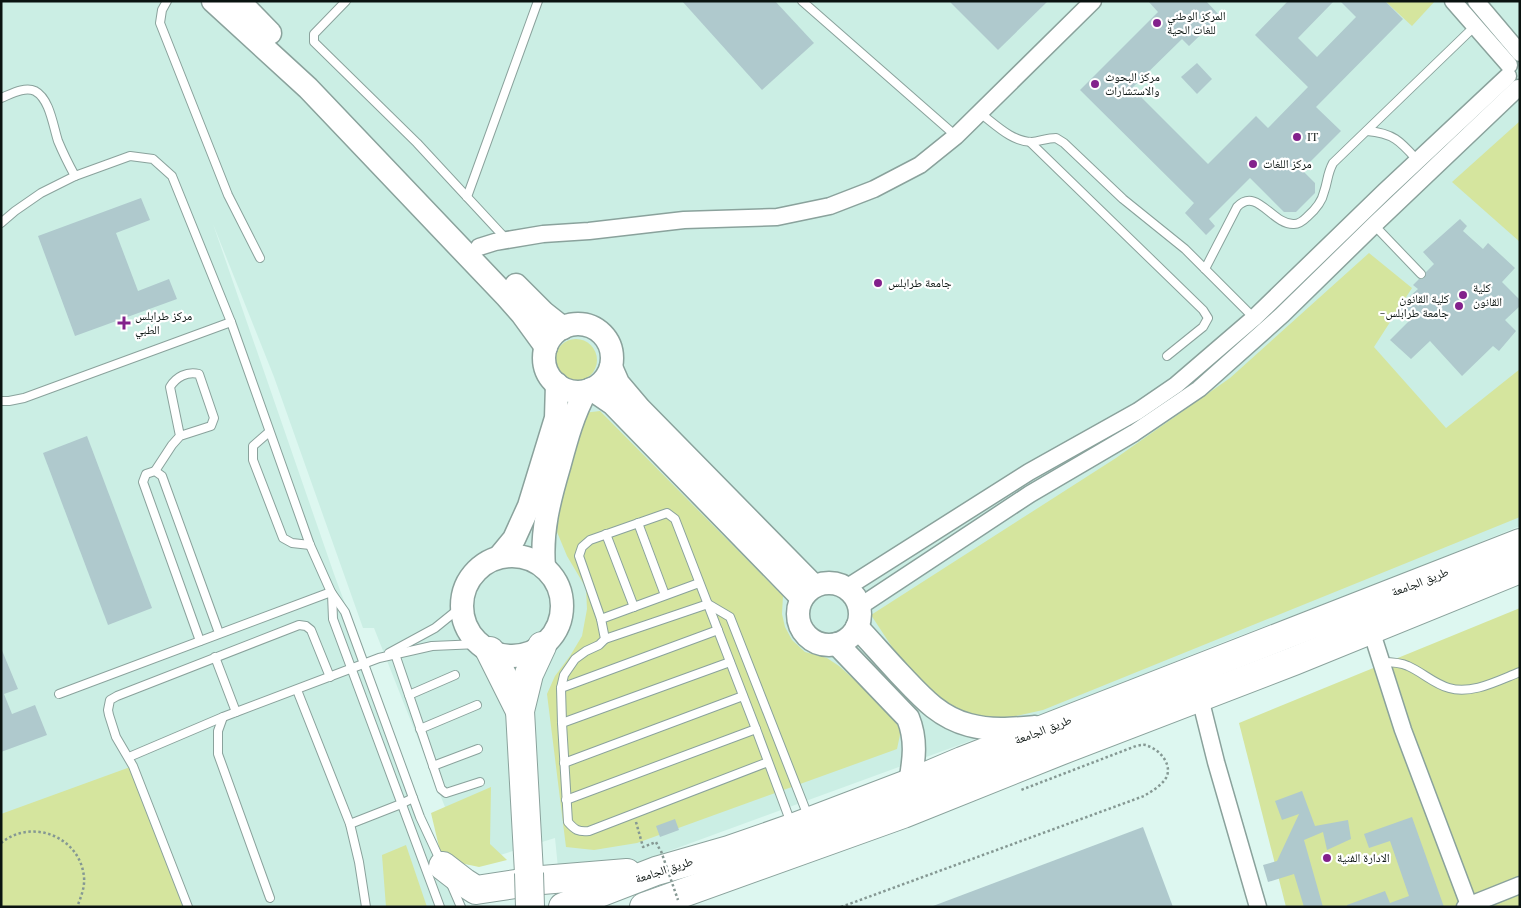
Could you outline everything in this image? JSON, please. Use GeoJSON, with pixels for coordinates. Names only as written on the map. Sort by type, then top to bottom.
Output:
{"type":"FeatureCollection","features":[{"type":"Feature","properties":{"kind":"highway","name":"طريق الجامعة"},"geometry":{"type":"LineString","coordinates":[[563,907],[658,861],[729,850],[801,824],[1520,543]]}},
{"type":"Feature","properties":{"kind":"highway","name":"طريق الجامعة"},"geometry":{"type":"LineString","coordinates":[[644,907],[903,814],[1060,751],[1200,698],[1520,569]]}},
{"type":"Feature","properties":{"kind":"highway"},"geometry":{"type":"LineString","coordinates":[[530,907],[520,711],[526,683],[542,646]]}},
{"type":"Feature","properties":{"kind":"highway"},"geometry":{"type":"LineString","coordinates":[[485,648],[520,711]]}},
{"type":"Feature","properties":{"kind":"highway"},"geometry":{"type":"LineString","coordinates":[[443,866],[476,890],[658,861]]}},
{"type":"Feature","properties":{"kind":"street"},"geometry":{"type":"LineString","coordinates":[[213,1],[308,88],[507,297],[546,347]]}},
{"type":"Feature","properties":{"kind":"street"},"geometry":{"type":"LineString","coordinates":[[239,1],[394,157],[534,304],[563,328]]}},
{"type":"Feature","properties":{"kind":"street"},"geometry":{"type":"LineString","coordinates":[[479,247],[543,234],[684,220],[777,217],[830,206],[874,189],[920,165],[956,136],[1093,1]]}},
{"type":"Feature","properties":{"kind":"street"},"geometry":{"type":"LineString","coordinates":[[1453,1],[1475,26],[1514,79]]}},
{"type":"Feature","properties":{"kind":"street"},"geometry":{"type":"LineString","coordinates":[[1056,725],[1002,730],[968,725],[945,716],[929,704],[858,617],[855,596],[846,588],[830,583],[808,592],[799,607],[800,625],[804,633],[811,639],[828,645],[837,644],[848,638],[858,617],[1030,494],[1134,433],[1199,389],[1282,315],[1374,225],[1514,79],[1513,58],[1520,53],[1476,1]]}},
{"type":"Feature","properties":{"kind":"street"},"geometry":{"type":"LineString","coordinates":[[846,588],[1029,472],[1138,411],[1176,385],[1254,318],[1418,161],[1514,79]]}},
{"type":"Feature","properties":{"kind":"street"},"geometry":{"type":"LineString","coordinates":[[572,324],[582,324],[591,327],[600,332],[610,348],[612,357],[606,376],[600,384],[589,390],[571,391],[557,384],[552,380],[546,367],[544,360],[546,347],[553,336],[563,328],[572,324]]}},
{"type":"Feature","properties":{"kind":"street"},"geometry":{"type":"LineString","coordinates":[[610,367],[618,382],[640,409],[808,592]]}},
{"type":"Feature","properties":{"kind":"street"},"geometry":{"type":"LineString","coordinates":[[500,556],[514,539],[529,506],[556,418],[557,384]]}},
{"type":"Feature","properties":{"kind":"street"},"geometry":{"type":"LineString","coordinates":[[589,390],[613,404],[808,592]]}},
{"type":"Feature","properties":{"kind":"street"},"geometry":{"type":"LineString","coordinates":[[544,567],[542,546],[546,515],[572,420],[589,390]]}},
{"type":"Feature","properties":{"kind":"street"},"geometry":{"type":"LineString","coordinates":[[500,556],[523,556],[534,560],[544,567],[553,576],[559,588],[562,607],[558,626],[551,637],[542,646],[530,653],[517,656],[503,655],[485,648],[470,634],[464,621],[461,607],[463,594],[472,575],[487,562],[500,556]]}},
{"type":"Feature","properties":{"kind":"street"},"geometry":{"type":"LineString","coordinates":[[1370,630],[1403,730],[1467,906],[1520,885]]}},
{"type":"Feature","properties":{"kind":"street"},"geometry":{"type":"LineString","coordinates":[[837,644],[908,718],[913,731],[915,749],[910,783]]}},
{"type":"Feature","properties":{"kind":"street"},"geometry":{"type":"LineString","coordinates":[[1200,698],[1216,762],[1258,907]]}},
{"type":"Feature","properties":{"kind":"lane"},"geometry":{"type":"LineString","coordinates":[[167,1],[162,10],[160,23],[228,195],[260,258]]}},
{"type":"Feature","properties":{"kind":"lane"},"geometry":{"type":"LineString","coordinates":[[346,1],[314,34],[314,42],[417,143],[507,240]]}},
{"type":"Feature","properties":{"kind":"lane"},"geometry":{"type":"LineString","coordinates":[[467,197],[538,1]]}},
{"type":"Feature","properties":{"kind":"lane"},"geometry":{"type":"LineString","coordinates":[[802,1],[956,136]]}},
{"type":"Feature","properties":{"kind":"lane"},"geometry":{"type":"LineString","coordinates":[[1206,269],[1242,202],[1248,200],[1258,203],[1282,222],[1296,224],[1303,221],[1320,203],[1324,194],[1327,172],[1333,163],[1475,26]]}},
{"type":"Feature","properties":{"kind":"lane"},"geometry":{"type":"LineString","coordinates":[[1,98],[22,90],[36,92],[41,96],[46,104],[63,152],[75,176]]}},
{"type":"Feature","properties":{"kind":"lane"},"geometry":{"type":"LineString","coordinates":[[980,113],[1008,134],[1030,142],[1203,310],[1208,318],[1203,327],[1168,356]]}},
{"type":"Feature","properties":{"kind":"lane"},"geometry":{"type":"LineString","coordinates":[[1367,131],[1390,135],[1402,143],[1418,161]]}},
{"type":"Feature","properties":{"kind":"lane"},"geometry":{"type":"LineString","coordinates":[[1030,142],[1056,138],[1064,144],[1123,200],[1185,248],[1254,318]]}},
{"type":"Feature","properties":{"kind":"lane"},"geometry":{"type":"LineString","coordinates":[[1,223],[42,193],[75,176],[130,156],[154,159],[172,176],[231,322],[310,545],[331,592],[345,612],[362,664],[413,798],[461,907]]}},
{"type":"Feature","properties":{"kind":"lane"},"geometry":{"type":"LineString","coordinates":[[1374,225],[1421,274]]}},
{"type":"Feature","properties":{"kind":"lane"},"geometry":{"type":"LineString","coordinates":[[1,401],[9,402],[24,398],[231,322]]}},
{"type":"Feature","properties":{"kind":"lane"},"geometry":{"type":"LineString","coordinates":[[180,436],[170,387],[175,379],[192,372],[199,374],[214,418],[211,426],[180,436],[155,471],[146,474],[143,482],[200,641]]}},
{"type":"Feature","properties":{"kind":"lane"},"geometry":{"type":"LineString","coordinates":[[269,432],[253,446],[253,460],[283,538],[292,543],[310,545]]}},
{"type":"Feature","properties":{"kind":"lane"},"geometry":{"type":"LineString","coordinates":[[155,471],[162,476],[219,633]]}},
{"type":"Feature","properties":{"kind":"lane"},"geometry":{"type":"LineString","coordinates":[[606,639],[580,556],[582,547],[590,540],[667,513],[675,519],[768,762],[801,824]]}},
{"type":"Feature","properties":{"kind":"lane"},"geometry":{"type":"LineString","coordinates":[[638,523],[666,595]]}},
{"type":"Feature","properties":{"kind":"lane"},"geometry":{"type":"LineString","coordinates":[[606,534],[634,607]]}},
{"type":"Feature","properties":{"kind":"lane"},"geometry":{"type":"LineString","coordinates":[[601,619],[699,583]]}},
{"type":"Feature","properties":{"kind":"lane"},"geometry":{"type":"LineString","coordinates":[[59,694],[331,592]]}},
{"type":"Feature","properties":{"kind":"lane"},"geometry":{"type":"LineString","coordinates":[[331,592],[333,619],[350,669],[440,907]]}},
{"type":"Feature","properties":{"kind":"lane"},"geometry":{"type":"LineString","coordinates":[[768,762],[589,831],[580,832],[575,830],[568,822],[566,800],[562,723],[564,675],[575,659],[586,650],[599,645],[606,639],[708,604],[730,616],[801,824]]}},
{"type":"Feature","properties":{"kind":"lane"},"geometry":{"type":"LineString","coordinates":[[379,658],[435,628],[461,607]]}},
{"type":"Feature","properties":{"kind":"lane"},"geometry":{"type":"LineString","coordinates":[[188,907],[128,757],[116,737],[108,710],[110,700],[299,625],[309,628],[313,633],[330,677]]}},
{"type":"Feature","properties":{"kind":"lane"},"geometry":{"type":"LineString","coordinates":[[562,688],[718,630]]}},
{"type":"Feature","properties":{"kind":"lane"},"geometry":{"type":"LineString","coordinates":[[128,757],[223,717],[379,658],[432,646],[485,648]]}},
{"type":"Feature","properties":{"kind":"lane"},"geometry":{"type":"LineString","coordinates":[[395,654],[441,789],[446,793],[480,782]]}},
{"type":"Feature","properties":{"kind":"lane"},"geometry":{"type":"LineString","coordinates":[[215,658],[236,712]]}},
{"type":"Feature","properties":{"kind":"lane"},"geometry":{"type":"LineString","coordinates":[[562,723],[730,662]]}},
{"type":"Feature","properties":{"kind":"lane"},"geometry":{"type":"LineString","coordinates":[[1381,662],[1396,662],[1408,666],[1448,688],[1464,690],[1482,686],[1520,672]]}},
{"type":"Feature","properties":{"kind":"lane"},"geometry":{"type":"LineString","coordinates":[[409,695],[455,675]]}},
{"type":"Feature","properties":{"kind":"lane"},"geometry":{"type":"LineString","coordinates":[[297,690],[350,824],[359,862],[366,907]]}},
{"type":"Feature","properties":{"kind":"lane"},"geometry":{"type":"LineString","coordinates":[[564,764],[743,696]]}},
{"type":"Feature","properties":{"kind":"lane"},"geometry":{"type":"LineString","coordinates":[[420,729],[477,705]]}},
{"type":"Feature","properties":{"kind":"lane"},"geometry":{"type":"LineString","coordinates":[[223,717],[218,732],[218,754],[270,898]]}},
{"type":"Feature","properties":{"kind":"lane"},"geometry":{"type":"LineString","coordinates":[[566,800],[756,729]]}},
{"type":"Feature","properties":{"kind":"lane"},"geometry":{"type":"LineString","coordinates":[[433,766],[478,749]]}},
{"type":"Feature","properties":{"kind":"lane"},"geometry":{"type":"LineString","coordinates":[[350,824],[413,798]]}},
{"type":"Feature","properties":{"kind":"path"},"geometry":{"type":"LineString","coordinates":[[841,907],[1144,796],[1158,787],[1167,776],[1168,766],[1157,750],[1146,744],[1136,746],[1019,790]]}},
{"type":"Feature","properties":{"kind":"path"},"geometry":{"type":"LineString","coordinates":[[635,814],[643,847],[656,842],[658,861],[678,900]]}},
{"type":"Feature","properties":{"kind":"path"},"geometry":{"type":"LineString","coordinates":[[1,843],[8,837],[24,832],[40,831],[56,836],[70,846],[79,860],[84,876],[82,893],[77,907]]}},
{"type":"Feature","properties":{"kind":"shaded area","name":"جامعة طرابلس"},"geometry":{"type":"Polygon","coordinates":[[[1,1],[1520,1],[1520,526],[1063,707],[639,862],[558,868],[555,838],[468,865],[374,628],[363,628],[274,377],[213,224],[334,574],[457,907],[1,907],[1,1]]]}},
{"type":"Feature","properties":{"kind":"green space"},"geometry":{"type":"Polygon","coordinates":[[[1385,1],[1435,1],[1412,26],[1385,1]]]}},
{"type":"Feature","properties":{"kind":"green space"},"geometry":{"type":"Polygon","coordinates":[[[1520,121],[1520,242],[1452,182],[1520,121]]]}},
{"type":"Feature","properties":{"kind":"green space"},"geometry":{"type":"Polygon","coordinates":[[[1369,253],[1412,288],[1374,347],[1446,428],[1520,369],[1520,517],[1043,710],[993,721],[943,704],[896,653],[871,615],[1116,458],[1230,378],[1369,253]]]}},
{"type":"Feature","properties":{"kind":"green space"},"geometry":{"type":"Polygon","coordinates":[[[580,339],[588,342],[594,348],[597,360],[594,372],[588,378],[572,381],[564,378],[558,372],[555,356],[558,348],[564,342],[580,339]]]}},
{"type":"Feature","properties":{"kind":"green space"},"geometry":{"type":"Polygon","coordinates":[[[600,411],[783,596],[782,614],[785,627],[792,640],[805,652],[827,658],[839,666],[888,710],[901,730],[897,749],[637,843],[594,850],[566,847],[547,694],[555,676],[582,636],[587,609],[586,588],[567,556],[557,532],[560,506],[583,413],[600,411]]]}},
{"type":"Feature","properties":{"kind":"green space"},"geometry":{"type":"Polygon","coordinates":[[[1520,608],[1520,907],[1286,907],[1239,723],[1520,608]]]}},
{"type":"Feature","properties":{"kind":"green space"},"geometry":{"type":"Polygon","coordinates":[[[133,766],[183,907],[1,907],[1,814],[133,766]]]}},
{"type":"Feature","properties":{"kind":"green space"},"geometry":{"type":"Polygon","coordinates":[[[491,787],[490,844],[507,860],[479,867],[451,861],[440,851],[431,813],[491,787]]]}},
{"type":"Feature","properties":{"kind":"green space"},"geometry":{"type":"Polygon","coordinates":[[[406,845],[427,907],[386,907],[382,855],[406,845]]]}},
{"type":"Feature","properties":{"kind":"building"},"geometry":{"type":"Polygon","coordinates":[[[682,1],[775,1],[814,43],[762,90],[682,1]]]}},
{"type":"Feature","properties":{"kind":"building"},"geometry":{"type":"Polygon","coordinates":[[[949,1],[1048,1],[998,50],[949,1]]]}},
{"type":"Feature","properties":{"kind":"building"},"geometry":{"type":"Polygon","coordinates":[[[1148,1],[1206,1],[1220,16],[1189,46],[1182,39],[1132,88],[1208,164],[1256,116],[1268,128],[1308,87],[1255,35],[1288,1],[1334,1],[1298,38],[1317,57],[1356,17],[1340,1],[1385,1],[1403,19],[1316,107],[1341,131],[1302,170],[1315,183],[1315,193],[1296,212],[1284,212],[1250,178],[1209,219],[1215,226],[1206,235],[1185,213],[1194,203],[1080,90],[1158,12],[1148,1]]]}},
{"type":"Feature","properties":{"kind":"building"},"geometry":{"type":"Polygon","coordinates":[[[1197,63],[1212,79],[1197,94],[1181,77],[1197,63]]]}},
{"type":"Feature","properties":{"kind":"building"},"geometry":{"type":"Polygon","coordinates":[[[141,198],[150,220],[116,233],[138,291],[169,279],[177,299],[75,336],[38,236],[141,198]]]}},
{"type":"Feature","properties":{"kind":"building","name":"كلية القانون"},"geometry":{"type":"Polygon","coordinates":[[[1460,219],[1467,226],[1463,231],[1483,249],[1488,243],[1515,268],[1502,282],[1520,300],[1520,306],[1505,320],[1516,331],[1499,351],[1493,346],[1462,376],[1430,341],[1411,359],[1390,340],[1410,320],[1397,308],[1418,289],[1413,285],[1419,279],[1424,278],[1426,272],[1434,264],[1423,252],[1460,219]]]}},
{"type":"Feature","properties":{"kind":"building"},"geometry":{"type":"Polygon","coordinates":[[[87,436],[152,608],[108,625],[43,453],[87,436]]]}},
{"type":"Feature","properties":{"kind":"building"},"geometry":{"type":"Polygon","coordinates":[[[1,648],[18,689],[4,694],[12,714],[35,705],[47,735],[1,752],[1,648]]]}},
{"type":"Feature","properties":{"kind":"building"},"geometry":{"type":"Polygon","coordinates":[[[1302,791],[1315,826],[1348,820],[1351,839],[1327,850],[1323,832],[1304,840],[1323,907],[1304,907],[1294,874],[1268,882],[1263,865],[1277,861],[1299,814],[1282,820],[1275,801],[1302,791]]]}},
{"type":"Feature","properties":{"kind":"building"},"geometry":{"type":"Polygon","coordinates":[[[1412,817],[1444,907],[1347,907],[1347,905],[1385,891],[1390,903],[1409,896],[1390,841],[1369,848],[1364,834],[1412,817]]]}},
{"type":"Feature","properties":{"kind":"building"},"geometry":{"type":"Polygon","coordinates":[[[675,819],[679,830],[660,837],[656,826],[675,819]]]}},
{"type":"Feature","properties":{"kind":"building"},"geometry":{"type":"Polygon","coordinates":[[[1143,827],[1173,907],[933,907],[933,906],[1143,827]]]}},
{"type":"Feature","properties":{"kind":"place","name":"المركز الوطني للغات الحية"},"geometry":{"type":"Point","coordinates":[1157,23]}},
{"type":"Feature","properties":{"kind":"place","name":"مركز البحوث والاستشارات"},"geometry":{"type":"Point","coordinates":[1095,84]}},
{"type":"Feature","properties":{"kind":"place","name":"IT"},"geometry":{"type":"Point","coordinates":[1297,137]}},
{"type":"Feature","properties":{"kind":"place","name":"مركز اللغات"},"geometry":{"type":"Point","coordinates":[1253,164]}},
{"type":"Feature","properties":{"kind":"place","name":"جامعة طرابلس"},"geometry":{"type":"Point","coordinates":[878,283]}},
{"type":"Feature","properties":{"kind":"place","name":"كلية القانون"},"geometry":{"type":"Point","coordinates":[1463,295]}},
{"type":"Feature","properties":{"kind":"place","name":"كلية القانون -جامعة طرابلس"},"geometry":{"type":"Point","coordinates":[1459,306]}},
{"type":"Feature","properties":{"kind":"place","name":"مركز طرابلس الطبي"},"geometry":{"type":"Point","coordinates":[124,323]}},
{"type":"Feature","properties":{"kind":"place","name":"الادارة الفنية"},"geometry":{"type":"Point","coordinates":[1327,858]}}]}
